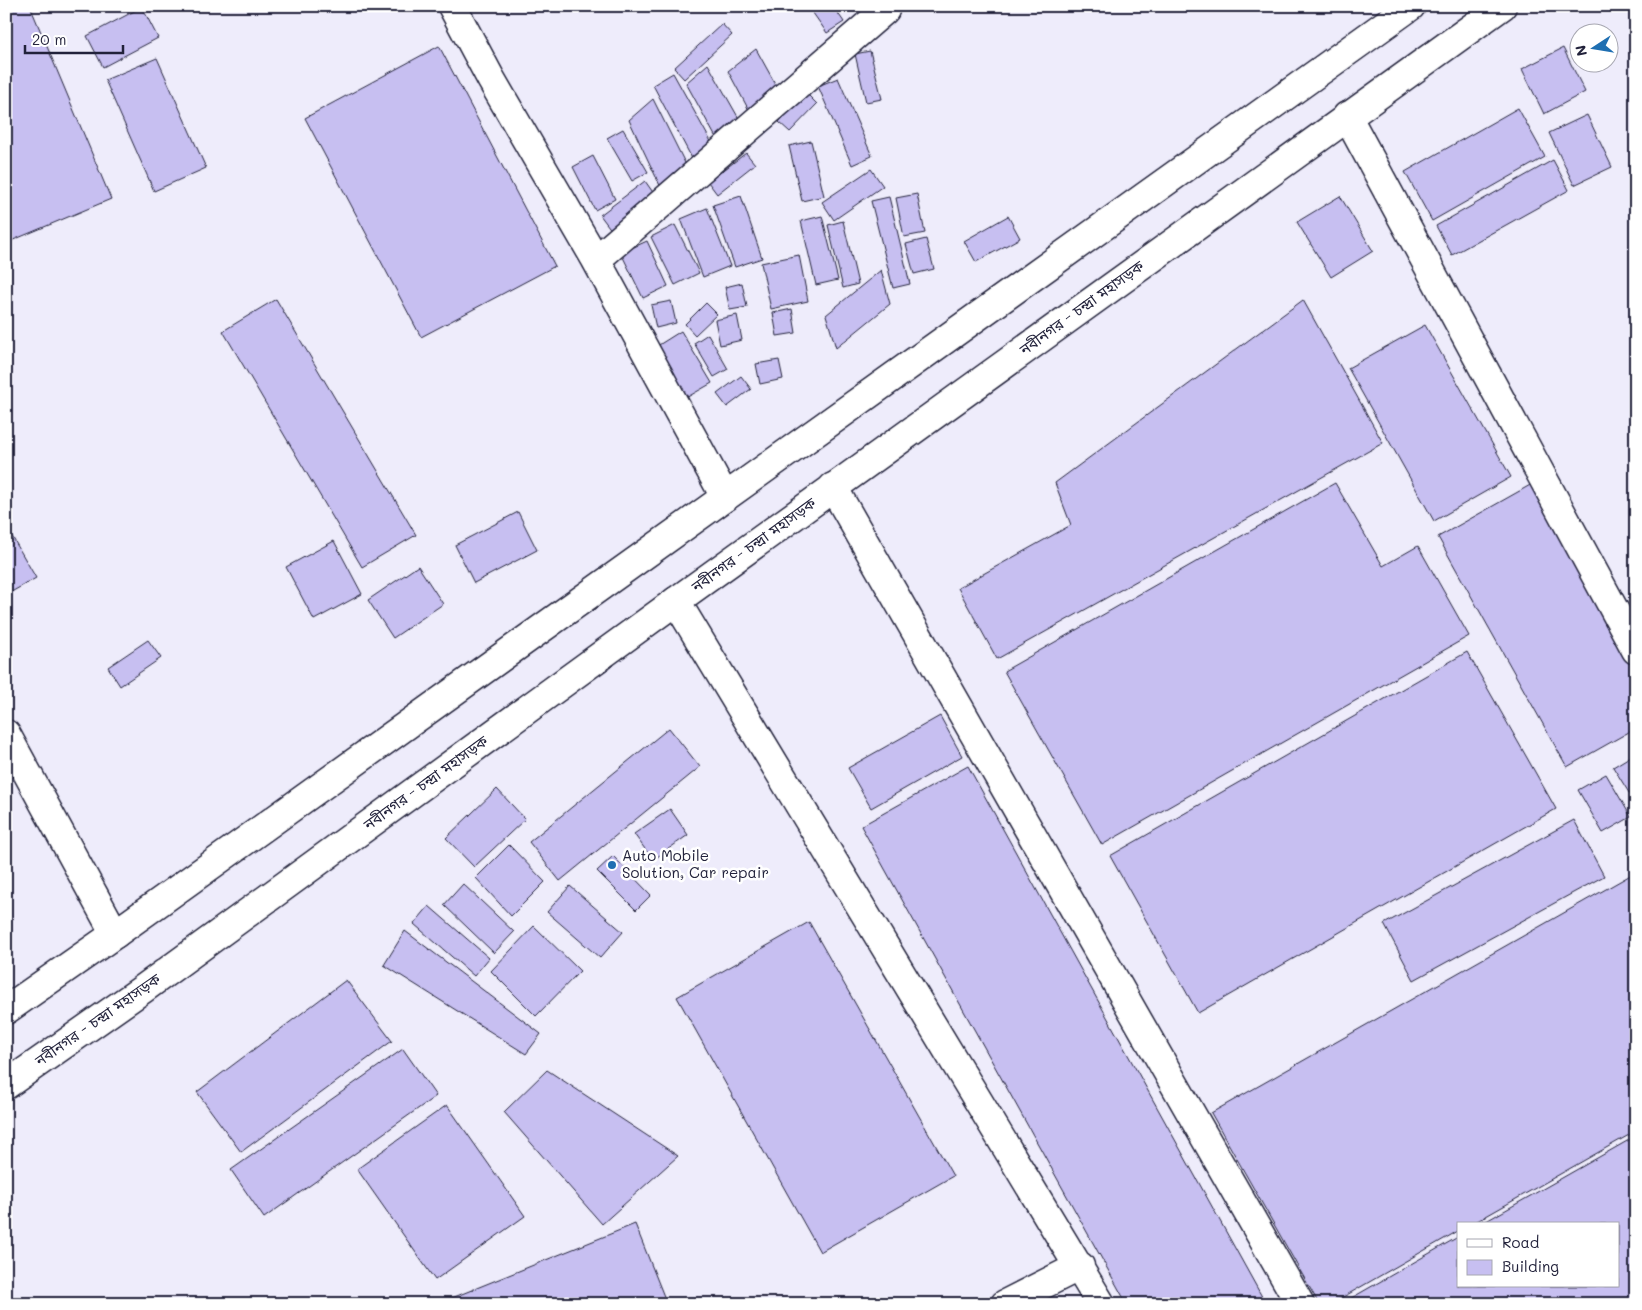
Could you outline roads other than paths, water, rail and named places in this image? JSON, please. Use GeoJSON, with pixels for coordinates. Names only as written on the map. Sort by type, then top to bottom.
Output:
{"type":"FeatureCollection","features":[{"type":"Feature","properties":{"kind":"main road"},"geometry":{"type":"LineString","coordinates":[[452,6],[491,79],[596,260],[725,497]]}},
{"type":"Feature","properties":{"kind":"main road"},"geometry":{"type":"LineString","coordinates":[[6,1010],[115,934],[1411,6]]}},
{"type":"Feature","properties":{"kind":"main road","name":"নবীনগর - চন্দ্রা মহাসড়ক"},"geometry":{"type":"LineString","coordinates":[[6,1084],[143,989],[676,601],[1502,6]]}},
{"type":"Feature","properties":{"kind":"main road"},"geometry":{"type":"LineString","coordinates":[[596,260],[885,10]]}},
{"type":"Feature","properties":{"kind":"main road"},"geometry":{"type":"LineString","coordinates":[[1348,116],[1636,650]]}},
{"type":"Feature","properties":{"kind":"main road"},"geometry":{"type":"LineString","coordinates":[[833,488],[1300,1304]]}},
{"type":"Feature","properties":{"kind":"main road"},"geometry":{"type":"LineString","coordinates":[[676,601],[1080,1266],[1101,1304]]}},
{"type":"Feature","properties":{"kind":"main road"},"geometry":{"type":"LineString","coordinates":[[6,734],[115,934]]}},
{"type":"Feature","properties":{"kind":"main road"},"geometry":{"type":"LineString","coordinates":[[1005,1304],[1080,1266]]}},
{"type":"Feature","properties":{"kind":"place","name":"Auto Mobile Solution, Car repair"},"geometry":{"type":"Point","coordinates":[612,865]}}]}
